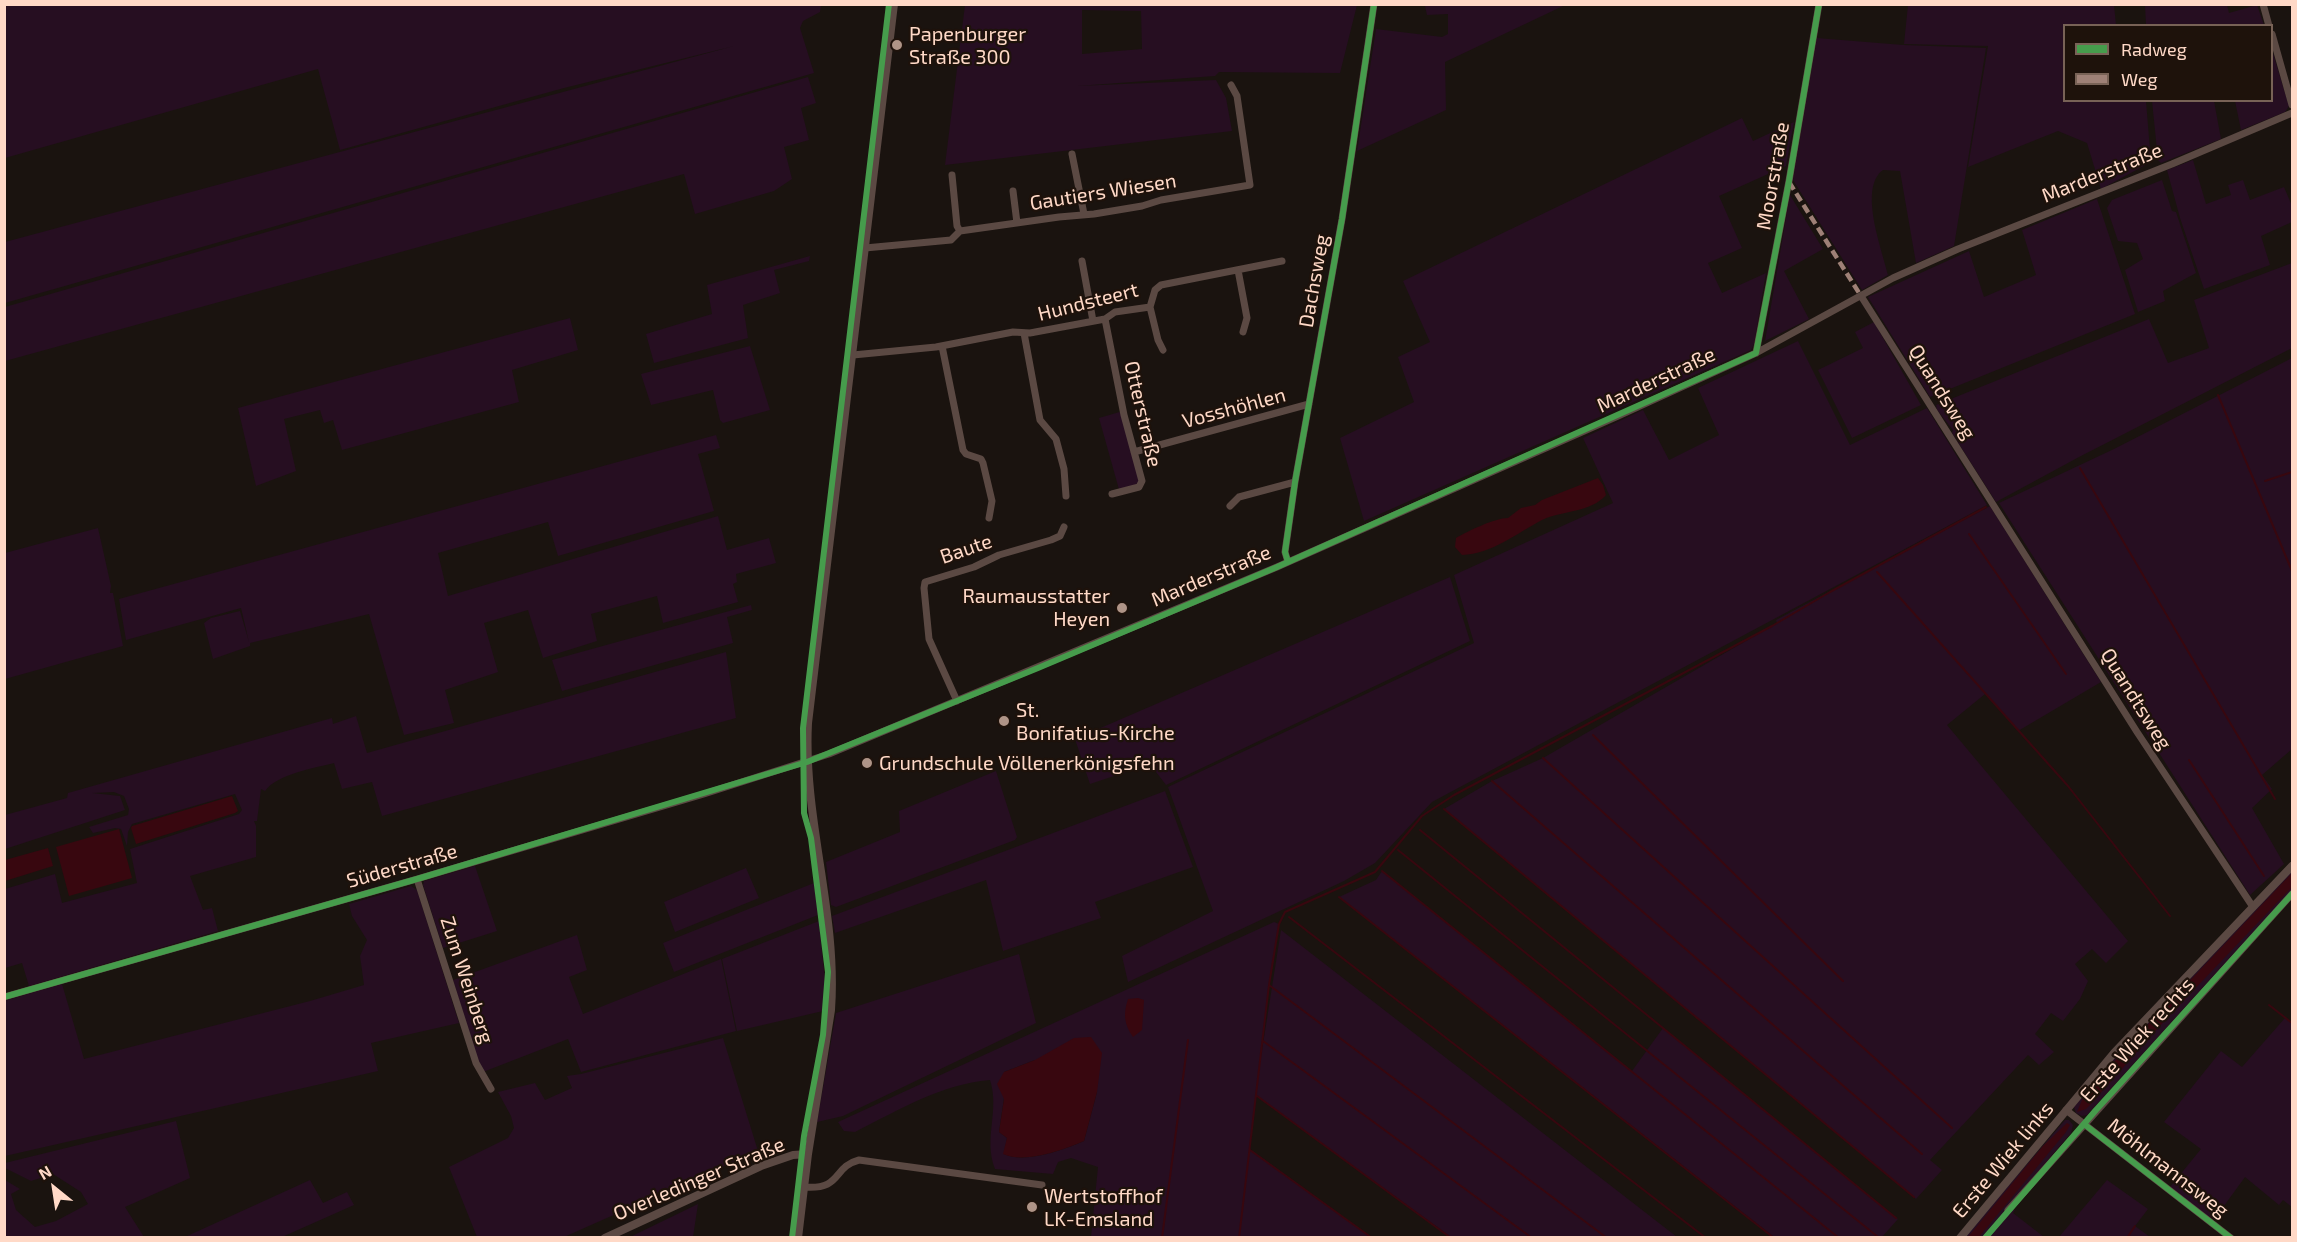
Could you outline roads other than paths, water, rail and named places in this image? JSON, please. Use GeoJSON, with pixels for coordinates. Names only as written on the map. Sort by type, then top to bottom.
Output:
{"type":"FeatureCollection","features":[{"type":"Feature","properties":{"kind":"street"},"geometry":{"type":"LineString","coordinates":[[798,1238],[811,1130],[831,1010],[832,976],[830,942],[807,762],[808,723],[894,4]]}},
{"type":"Feature","properties":{"kind":"street","name":"Dachsweg"},"geometry":{"type":"LineString","coordinates":[[1288,562],[1285,552],[1295,482],[1342,219],[1374,4]]}},
{"type":"Feature","properties":{"kind":"street","name":"Moorstraße"},"geometry":{"type":"LineString","coordinates":[[1756,353],[1789,181],[1819,4]]}},
{"type":"Feature","properties":{"kind":"street"},"geometry":{"type":"LineString","coordinates":[[2263,4],[2268,24]]}},
{"type":"Feature","properties":{"kind":"street"},"geometry":{"type":"LineString","coordinates":[[2273,41],[2292,105]]}},
{"type":"Feature","properties":{"kind":"street","name":"Gautiers Wiesen"},"geometry":{"type":"LineString","coordinates":[[865,248],[951,240],[960,231],[1142,206],[1161,200],[1250,185],[1237,96],[1231,85]]}},
{"type":"Feature","properties":{"kind":"street","name":"Marderstraße"},"geometry":{"type":"LineString","coordinates":[[807,762],[1288,562],[1756,353],[1893,278],[1958,249],[2172,164],[2292,113]]}},
{"type":"Feature","properties":{"kind":"street"},"geometry":{"type":"LineString","coordinates":[[1072,154],[1084,214]]}},
{"type":"Feature","properties":{"kind":"street"},"geometry":{"type":"LineString","coordinates":[[951,175],[957,226],[960,231]]}},
{"type":"Feature","properties":{"kind":"street"},"geometry":{"type":"LineString","coordinates":[[1013,191],[1017,223]]}},
{"type":"Feature","properties":{"kind":"street"},"geometry":{"type":"LineString","coordinates":[[1082,261],[1093,321]]}},
{"type":"Feature","properties":{"kind":"street","name":"Hundsteert"},"geometry":{"type":"LineString","coordinates":[[853,355],[942,346],[1013,332],[1024,333],[1105,319],[1115,312],[1150,307],[1155,290],[1161,285],[1282,261]]}},
{"type":"Feature","properties":{"kind":"street"},"geometry":{"type":"LineString","coordinates":[[1238,270],[1246,318],[1243,332]]}},
{"type":"Feature","properties":{"kind":"street","name":"Quandsweg"},"geometry":{"type":"LineString","coordinates":[[1861,296],[1995,506]]}},
{"type":"Feature","properties":{"kind":"street"},"geometry":{"type":"LineString","coordinates":[[1150,307],[1162,350]]}},
{"type":"Feature","properties":{"kind":"street","name":"Otterstraße"},"geometry":{"type":"LineString","coordinates":[[1105,319],[1123,411],[1142,484],[1139,487],[1112,494]]}},
{"type":"Feature","properties":{"kind":"street"},"geometry":{"type":"LineString","coordinates":[[1024,333],[1040,420],[1056,439],[1064,469],[1066,496]]}},
{"type":"Feature","properties":{"kind":"street"},"geometry":{"type":"LineString","coordinates":[[942,346],[963,450],[966,454],[981,459],[984,464],[992,501],[989,518]]}},
{"type":"Feature","properties":{"kind":"street","name":"Vosshöhlen"},"geometry":{"type":"LineString","coordinates":[[1134,452],[1309,404]]}},
{"type":"Feature","properties":{"kind":"street"},"geometry":{"type":"LineString","coordinates":[[1230,506],[1239,497],[1295,482]]}},
{"type":"Feature","properties":{"kind":"street","name":"Quandtsweg"},"geometry":{"type":"LineString","coordinates":[[1995,506],[2137,732],[2253,907]]}},
{"type":"Feature","properties":{"kind":"street","name":"Baute"},"geometry":{"type":"LineString","coordinates":[[957,701],[928,635],[924,594],[926,582],[976,566],[999,555],[1051,540],[1060,536],[1064,527]]}},
{"type":"Feature","properties":{"kind":"street","name":"Süderstraße"},"geometry":{"type":"LineString","coordinates":[[4,997],[417,879],[807,762]]}},
{"type":"Feature","properties":{"kind":"street","name":"Erste Wiek links"},"geometry":{"type":"LineString","coordinates":[[1960,1238],[2114,1053],[2292,866]]}},
{"type":"Feature","properties":{"kind":"street","name":"Zum Weinberg"},"geometry":{"type":"LineString","coordinates":[[417,879],[476,1063],[491,1089]]}},
{"type":"Feature","properties":{"kind":"street","name":"Erste Wiek rechts"},"geometry":{"type":"LineString","coordinates":[[2008,1210],[2292,894]]}},
{"type":"Feature","properties":{"kind":"street","name":"Möhlmannsweg"},"geometry":{"type":"LineString","coordinates":[[2066,1110],[2231,1238]]}},
{"type":"Feature","properties":{"kind":"street","name":"Overledinger Straße"},"geometry":{"type":"LineString","coordinates":[[605,1238],[761,1166],[793,1155],[808,1154]]}},
{"type":"Feature","properties":{"kind":"street"},"geometry":{"type":"LineString","coordinates":[[804,1187],[827,1186],[851,1162],[859,1160],[1042,1185]]}},
{"type":"Feature","properties":{"kind":"waterway"},"geometry":{"type":"LineString","coordinates":[[2218,395],[2292,571]]}},
{"type":"Feature","properties":{"kind":"waterway"},"geometry":{"type":"LineString","coordinates":[[2080,468],[2275,799]]}},
{"type":"Feature","properties":{"kind":"waterway"},"geometry":{"type":"LineString","coordinates":[[2265,481],[2292,472]]}},
{"type":"Feature","properties":{"kind":"waterway"},"geometry":{"type":"LineString","coordinates":[[1239,1238],[1269,985],[1279,924],[1285,912],[1375,872],[1422,816],[1454,795],[1772,626],[1986,507]]}},
{"type":"Feature","properties":{"kind":"waterway"},"geometry":{"type":"LineString","coordinates":[[1969,534],[2066,674]]}},
{"type":"Feature","properties":{"kind":"waterway"},"geometry":{"type":"LineString","coordinates":[[1877,572],[2068,786],[2170,916]]}},
{"type":"Feature","properties":{"kind":"waterway"},"geometry":{"type":"LineString","coordinates":[[1593,735],[1843,981]]}},
{"type":"Feature","properties":{"kind":"waterway"},"geometry":{"type":"LineString","coordinates":[[1543,758],[1952,1128]]}},
{"type":"Feature","properties":{"kind":"waterway"},"geometry":{"type":"LineString","coordinates":[[2189,760],[2264,876]]}},
{"type":"Feature","properties":{"kind":"waterway"},"geometry":{"type":"LineString","coordinates":[[1492,781],[1922,1154]]}},
{"type":"Feature","properties":{"kind":"waterway"},"geometry":{"type":"LineString","coordinates":[[1444,809],[1914,1197]]}},
{"type":"Feature","properties":{"kind":"waterway"},"geometry":{"type":"LineString","coordinates":[[1420,830],[1896,1218]]}},
{"type":"Feature","properties":{"kind":"waterway"},"geometry":{"type":"LineString","coordinates":[[1398,850],[1878,1237]]}},
{"type":"Feature","properties":{"kind":"waterway"},"geometry":{"type":"LineString","coordinates":[[1382,871],[1839,1238]]}},
{"type":"Feature","properties":{"kind":"waterway"},"geometry":{"type":"LineString","coordinates":[[1339,897],[1774,1238]]}},
{"type":"Feature","properties":{"kind":"waterway"},"geometry":{"type":"LineString","coordinates":[[1289,917],[1706,1238]]}},
{"type":"Feature","properties":{"kind":"waterway"},"geometry":{"type":"LineString","coordinates":[[1269,985],[1607,1238]]}},
{"type":"Feature","properties":{"kind":"waterway"},"geometry":{"type":"LineString","coordinates":[[2269,1005],[2292,1023]]}},
{"type":"Feature","properties":{"kind":"waterway"},"geometry":{"type":"LineString","coordinates":[[1162,1238],[1188,1040]]}},
{"type":"Feature","properties":{"kind":"waterway"},"geometry":{"type":"LineString","coordinates":[[1263,1041],[1532,1238]]}},
{"type":"Feature","properties":{"kind":"waterway"},"geometry":{"type":"LineString","coordinates":[[1257,1096],[1451,1238]]}},
{"type":"Feature","properties":{"kind":"waterway"},"geometry":{"type":"LineString","coordinates":[[1250,1150],[1372,1238]]}},
{"type":"Feature","properties":{"kind":"waterway"},"geometry":{"type":"LineString","coordinates":[[2127,1238],[2135,1226]]}},
{"type":"Feature","properties":{"kind":"place","name":"Papenburger Straße 300"},"geometry":{"type":"Point","coordinates":[897,45]}},
{"type":"Feature","properties":{"kind":"place","name":"Raumausstatter Heyen"},"geometry":{"type":"Point","coordinates":[1122,608]}},
{"type":"Feature","properties":{"kind":"place","name":"St. Bonifatius-Kirche"},"geometry":{"type":"Point","coordinates":[1004,721]}},
{"type":"Feature","properties":{"kind":"place","name":"Grundschule Völlenerkönigsfehn"},"geometry":{"type":"Point","coordinates":[867,763]}},
{"type":"Feature","properties":{"kind":"place","name":"Wertstoffhof LK-Emsland"},"geometry":{"type":"Point","coordinates":[1032,1207]}}]}
